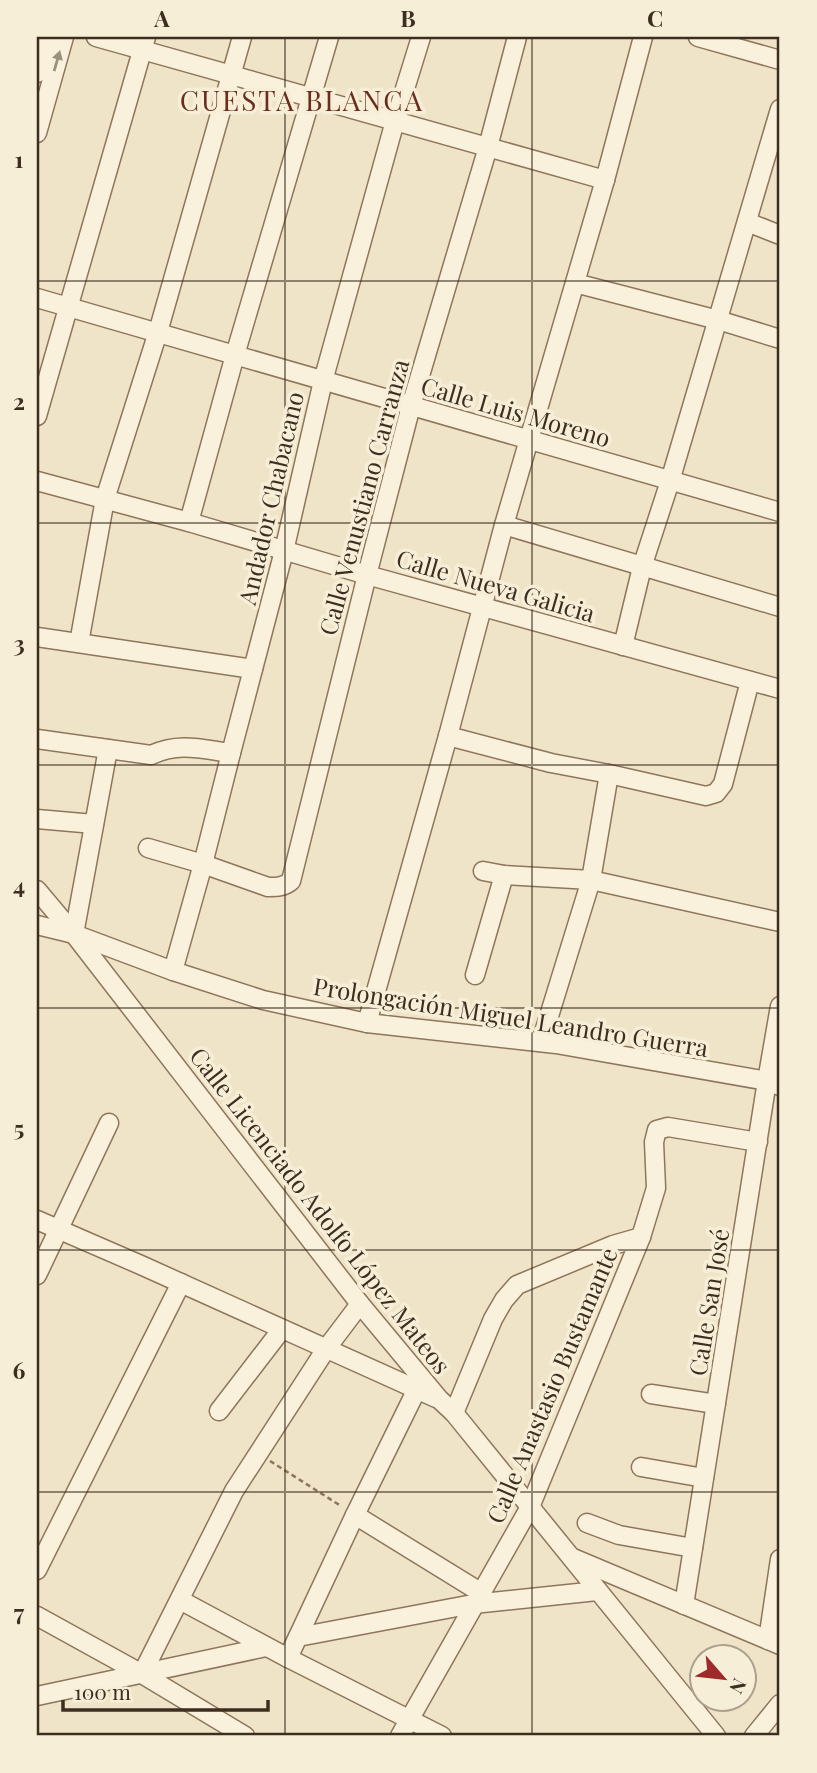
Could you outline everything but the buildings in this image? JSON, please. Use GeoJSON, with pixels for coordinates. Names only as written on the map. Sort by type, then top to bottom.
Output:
{"type":"FeatureCollection","features":[{"type":"Feature","properties":{"kind":"street"},"geometry":{"type":"LineString","coordinates":[[37,73],[47,37]]}},
{"type":"Feature","properties":{"kind":"street"},"geometry":{"type":"LineString","coordinates":[[37,133],[64,37]]}},
{"type":"Feature","properties":{"kind":"street"},"geometry":{"type":"LineString","coordinates":[[96,37],[144,43],[231,75],[605,180]]}},
{"type":"Feature","properties":{"kind":"street"},"geometry":{"type":"LineString","coordinates":[[79,643],[105,499],[158,332],[242,37]]}},
{"type":"Feature","properties":{"kind":"street"},"geometry":{"type":"LineString","coordinates":[[189,522],[235,355],[329,37]]}},
{"type":"Feature","properties":{"kind":"street","name":"Andador Chabacano"},"geometry":{"type":"LineString","coordinates":[[173,971],[284,551],[323,381],[421,37]]}},
{"type":"Feature","properties":{"kind":"street","name":"Calle Venustiano Carranza"},"geometry":{"type":"LineString","coordinates":[[203,864],[268,887],[286,885],[291,881],[366,575],[517,37]]}},
{"type":"Feature","properties":{"kind":"street"},"geometry":{"type":"LineString","coordinates":[[367,1023],[643,37]]}},
{"type":"Feature","properties":{"kind":"street"},"geometry":{"type":"LineString","coordinates":[[698,37],[780,60]]}},
{"type":"Feature","properties":{"kind":"street"},"geometry":{"type":"LineString","coordinates":[[37,416],[144,43]]}},
{"type":"Feature","properties":{"kind":"street"},"geometry":{"type":"LineString","coordinates":[[623,646],[642,567],[780,109]]}},
{"type":"Feature","properties":{"kind":"street"},"geometry":{"type":"LineString","coordinates":[[747,222],[780,235]]}},
{"type":"Feature","properties":{"kind":"street"},"geometry":{"type":"LineString","coordinates":[[575,283],[780,339]]}},
{"type":"Feature","properties":{"kind":"street","name":"Calle Luis Moreno"},"geometry":{"type":"LineString","coordinates":[[37,298],[780,512]]}},
{"type":"Feature","properties":{"kind":"street","name":"Calle Nueva Galicia"},"geometry":{"type":"LineString","coordinates":[[37,481],[780,689]]}},
{"type":"Feature","properties":{"kind":"street"},"geometry":{"type":"LineString","coordinates":[[505,525],[780,607]]}},
{"type":"Feature","properties":{"kind":"street"},"geometry":{"type":"LineString","coordinates":[[37,637],[253,669]]}},
{"type":"Feature","properties":{"kind":"street"},"geometry":{"type":"LineString","coordinates":[[448,736],[706,796],[716,793],[723,784],[750,681]]}},
{"type":"Feature","properties":{"kind":"street"},"geometry":{"type":"LineString","coordinates":[[37,739],[151,755],[182,746],[231,753]]}},
{"type":"Feature","properties":{"kind":"street"},"geometry":{"type":"LineString","coordinates":[[74,934],[108,749]]}},
{"type":"Feature","properties":{"kind":"street"},"geometry":{"type":"LineString","coordinates":[[541,1042],[591,880],[609,774]]}},
{"type":"Feature","properties":{"kind":"street"},"geometry":{"type":"LineString","coordinates":[[37,819],[94,824]]}},
{"type":"Feature","properties":{"kind":"street"},"geometry":{"type":"LineString","coordinates":[[148,848],[203,864]]}},
{"type":"Feature","properties":{"kind":"street"},"geometry":{"type":"LineString","coordinates":[[483,871],[504,875],[591,880],[780,922]]}},
{"type":"Feature","properties":{"kind":"street"},"geometry":{"type":"LineString","coordinates":[[475,975],[504,875]]}},
{"type":"Feature","properties":{"kind":"street","name":"Calle Licenciado Adolfo López Mateos"},"geometry":{"type":"LineString","coordinates":[[37,890],[74,934],[360,1304],[439,1399],[454,1413],[716,1736]]}},
{"type":"Feature","properties":{"kind":"street","name":"Prolongación Miguel Leandro Guerra"},"geometry":{"type":"LineString","coordinates":[[37,925],[74,934],[173,971],[263,1000],[367,1023],[541,1042],[773,1083]]}},
{"type":"Feature","properties":{"kind":"street","name":"Calle San José"},"geometry":{"type":"LineString","coordinates":[[684,1605],[758,1142],[773,1083],[780,1006]]}},
{"type":"Feature","properties":{"kind":"street"},"geometry":{"type":"LineString","coordinates":[[37,1275],[109,1123]]}},
{"type":"Feature","properties":{"kind":"street","name":"Calle Anastasio Bustamante"},"geometry":{"type":"LineString","coordinates":[[400,1736],[530,1507],[641,1237],[656,1188],[654,1142],[657,1130],[667,1126],[758,1142]]}},
{"type":"Feature","properties":{"kind":"street"},"geometry":{"type":"LineString","coordinates":[[37,1220],[439,1399]]}},
{"type":"Feature","properties":{"kind":"street"},"geometry":{"type":"LineString","coordinates":[[454,1413],[494,1319],[517,1285],[613,1245],[641,1237]]}},
{"type":"Feature","properties":{"kind":"street"},"geometry":{"type":"LineString","coordinates":[[37,1570],[181,1283]]}},
{"type":"Feature","properties":{"kind":"street"},"geometry":{"type":"LineString","coordinates":[[142,1674],[234,1491],[326,1349],[360,1304]]}},
{"type":"Feature","properties":{"kind":"street"},"geometry":{"type":"LineString","coordinates":[[219,1412],[282,1329]]}},
{"type":"Feature","properties":{"kind":"street"},"geometry":{"type":"LineString","coordinates":[[288,1658],[417,1389]]}},
{"type":"Feature","properties":{"kind":"street"},"geometry":{"type":"LineString","coordinates":[[651,1394],[716,1404]]}},
{"type":"Feature","properties":{"kind":"street"},"geometry":{"type":"LineString","coordinates":[[641,1467],[704,1478]]}},
{"type":"Feature","properties":{"kind":"street"},"geometry":{"type":"LineString","coordinates":[[355,1515],[477,1598]]}},
{"type":"Feature","properties":{"kind":"street"},"geometry":{"type":"LineString","coordinates":[[587,1523],[619,1535],[693,1548]]}},
{"type":"Feature","properties":{"kind":"street"},"geometry":{"type":"LineString","coordinates":[[569,1557],[774,1643],[780,1559]]}},
{"type":"Feature","properties":{"kind":"street"},"geometry":{"type":"LineString","coordinates":[[298,1637],[477,1598],[597,1591]]}},
{"type":"Feature","properties":{"kind":"street"},"geometry":{"type":"LineString","coordinates":[[180,1600],[442,1736]]}},
{"type":"Feature","properties":{"kind":"street"},"geometry":{"type":"LineString","coordinates":[[37,1616],[142,1674],[244,1736]]}},
{"type":"Feature","properties":{"kind":"street"},"geometry":{"type":"LineString","coordinates":[[37,1696],[266,1647]]}},
{"type":"Feature","properties":{"kind":"street"},"geometry":{"type":"LineString","coordinates":[[754,1736],[780,1704]]}},
{"type":"Feature","properties":{"kind":"path"},"geometry":{"type":"LineString","coordinates":[[258,1454],[355,1515]]}},
{"type":"Feature","properties":{"kind":"district","name":"CUESTA BLANCA"},"geometry":{"type":"Point","coordinates":[302,99]}}]}
